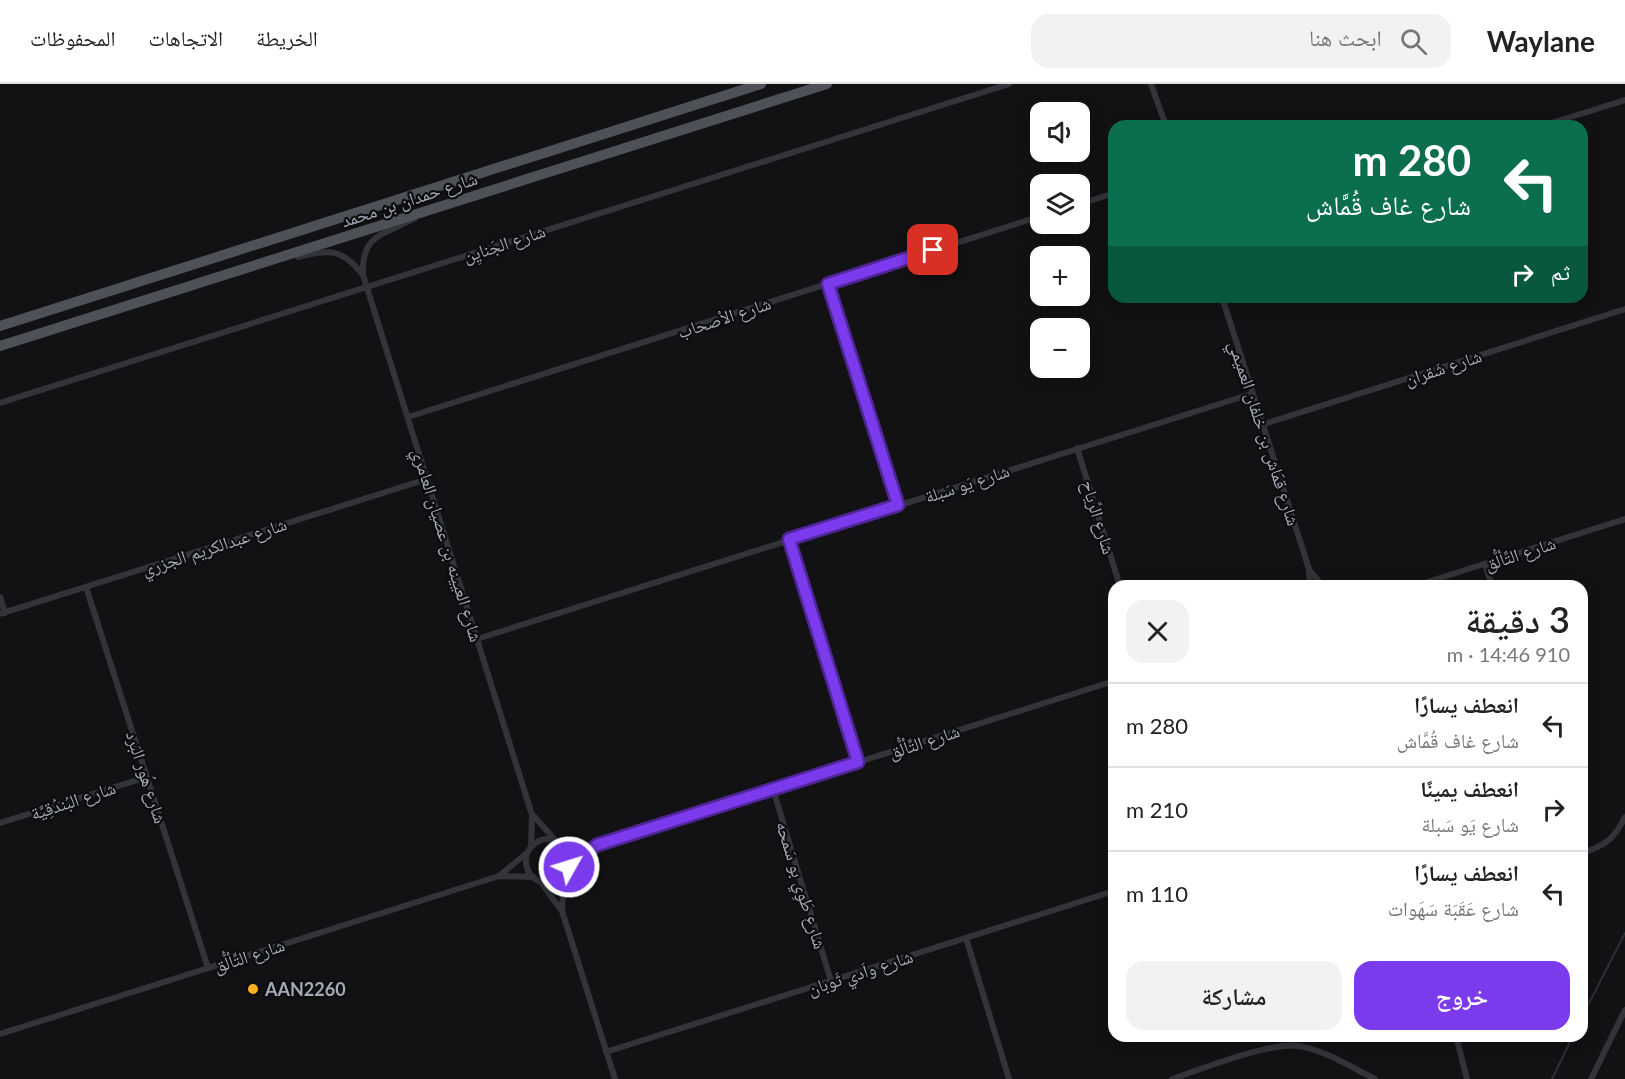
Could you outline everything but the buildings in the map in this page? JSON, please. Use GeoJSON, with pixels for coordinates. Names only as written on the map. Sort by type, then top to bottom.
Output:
{"type":"FeatureCollection","features":[{"type":"Feature","properties":{"kind":"main road","name":"شارع حمدان بن محمد"},"geometry":{"type":"LineString","coordinates":[[0,326],[761,84]]}},
{"type":"Feature","properties":{"kind":"main road","name":"شارع حمدان بن محمد"},"geometry":{"type":"LineString","coordinates":[[0,346],[827,84]]}},
{"type":"Feature","properties":{"kind":"street","name":"شارع الجَنايِن"},"geometry":{"type":"LineString","coordinates":[[0,403],[1009,84]]}},
{"type":"Feature","properties":{"kind":"street"},"geometry":{"type":"LineString","coordinates":[[1151,84],[1164,120]]}},
{"type":"Feature","properties":{"kind":"street"},"geometry":{"type":"LineString","coordinates":[[1561,120],[1625,100]]}},
{"type":"Feature","properties":{"kind":"street"},"geometry":{"type":"LineString","coordinates":[[1090,201],[1108,195]]}},
{"type":"Feature","properties":{"kind":"street","name":"شارع العيينه بن عصيان العامري"},"geometry":{"type":"LineString","coordinates":[[425,211],[371,242],[363,257],[363,275],[532,815],[530,849]]}},
{"type":"Feature","properties":{"kind":"street","name":"شارع الأصحاب"},"geometry":{"type":"LineString","coordinates":[[408,417],[1030,220]]}},
{"type":"Feature","properties":{"kind":"street","name":"شارع العيينه بن عصيان العامري"},"geometry":{"type":"LineString","coordinates":[[267,261],[332,251],[347,257],[363,275]]}},
{"type":"Feature","properties":{"kind":"street"},"geometry":{"type":"LineString","coordinates":[[828,284],[898,505]]}},
{"type":"Feature","properties":{"kind":"street","name":"شارع قمّاش بن خلفان العميمي"},"geometry":{"type":"LineString","coordinates":[[1224,303],[1251,394],[1309,569],[1310,580]]}},
{"type":"Feature","properties":{"kind":"street","name":"شارع شَقران"},"geometry":{"type":"LineString","coordinates":[[1261,425],[1625,309]]}},
{"type":"Feature","properties":{"kind":"street","name":"شارع يَو سَبلة"},"geometry":{"type":"LineString","coordinates":[[477,639],[1251,394]]}},
{"type":"Feature","properties":{"kind":"street","name":"شارع الرِّياح"},"geometry":{"type":"LineString","coordinates":[[1077,448],[1118,580]]}},
{"type":"Feature","properties":{"kind":"street","name":"شارع عبدالكريم الجزري"},"geometry":{"type":"LineString","coordinates":[[2,613],[427,479]]}},
{"type":"Feature","properties":{"kind":"street","name":"شارع التَّألُّق"},"geometry":{"type":"LineString","coordinates":[[1434,580],[1625,519]]}},
{"type":"Feature","properties":{"kind":"street"},"geometry":{"type":"LineString","coordinates":[[789,539],[858,762]]}},
{"type":"Feature","properties":{"kind":"street"},"geometry":{"type":"LineString","coordinates":[[1485,564],[1490,580]]}},
{"type":"Feature","properties":{"kind":"street","name":"شارع قمّاش بن خلفان العميمي"},"geometry":{"type":"LineString","coordinates":[[1309,569],[1318,580]]}},
{"type":"Feature","properties":{"kind":"street","name":"شارع هُور البَرد"},"geometry":{"type":"LineString","coordinates":[[86,587],[208,968]]}},
{"type":"Feature","properties":{"kind":"street"},"geometry":{"type":"LineString","coordinates":[[0,597],[2,613]]}},
{"type":"Feature","properties":{"kind":"street","name":"شارع التَّألُّق"},"geometry":{"type":"LineString","coordinates":[[569,867],[597,845],[1108,683]]}},
{"type":"Feature","properties":{"kind":"street","name":"شارع البُندُقِيَّة"},"geometry":{"type":"LineString","coordinates":[[0,823],[147,777]]}},
{"type":"Feature","properties":{"kind":"street","name":"شارع طَوِي بو سَمحه"},"geometry":{"type":"LineString","coordinates":[[773,789],[831,981]]}},
{"type":"Feature","properties":{"kind":"street","name":"شارع العيينه بن عصيان العامري"},"geometry":{"type":"LineString","coordinates":[[532,815],[559,842]]}},
{"type":"Feature","properties":{"kind":"street"},"geometry":{"type":"LineString","coordinates":[[1588,850],[1608,842],[1616,834],[1625,817]]}},
{"type":"Feature","properties":{"kind":"street"},"geometry":{"type":"LineString","coordinates":[[562,911],[526,863],[530,849],[543,840],[559,842],[569,856],[569,867],[564,876],[562,911],[615,1079]]}},
{"type":"Feature","properties":{"kind":"street","name":"شارع التَّألُّق"},"geometry":{"type":"LineString","coordinates":[[559,842],[597,845]]}},
{"type":"Feature","properties":{"kind":"street","name":"شارع التَّألُّق"},"geometry":{"type":"LineString","coordinates":[[499,876],[530,849]]}},
{"type":"Feature","properties":{"kind":"street","name":"شارع التَّألُّق"},"geometry":{"type":"LineString","coordinates":[[0,1034],[499,876],[537,879]]}},
{"type":"Feature","properties":{"kind":"street"},"geometry":{"type":"LineString","coordinates":[[537,879],[555,881],[564,876]]}},
{"type":"Feature","properties":{"kind":"street","name":"شارع واَدي ثَوبان"},"geometry":{"type":"LineString","coordinates":[[606,1052],[1108,893]]}},
{"type":"Feature","properties":{"kind":"street"},"geometry":{"type":"LineString","coordinates":[[966,938],[1009,1079]]}},
{"type":"Feature","properties":{"kind":"street"},"geometry":{"type":"LineString","coordinates":[[1591,1079],[1625,1010]]}},
{"type":"Feature","properties":{"kind":"street"},"geometry":{"type":"LineString","coordinates":[[1458,1042],[1467,1079]]}},
{"type":"Feature","properties":{"kind":"street"},"geometry":{"type":"LineString","coordinates":[[1172,1079],[1269,1049],[1290,1045],[1319,1052],[1375,1079]]}},
{"type":"Feature","properties":{"kind":"waterway"},"geometry":{"type":"LineString","coordinates":[[1588,1005],[1625,933]]}},
{"type":"Feature","properties":{"kind":"waterway"},"geometry":{"type":"LineString","coordinates":[[1552,1079],[1570,1042]]}},
{"type":"Feature","properties":{"kind":"place","name":"AAN2260"},"geometry":{"type":"Point","coordinates":[253,989]}},
{"type":"Feature","properties":{"kind":"route"},"geometry":{"type":"LineString","coordinates":[[569,867],[597,845],[858,762],[789,539],[898,505],[828,284],[933,250]]}}]}
